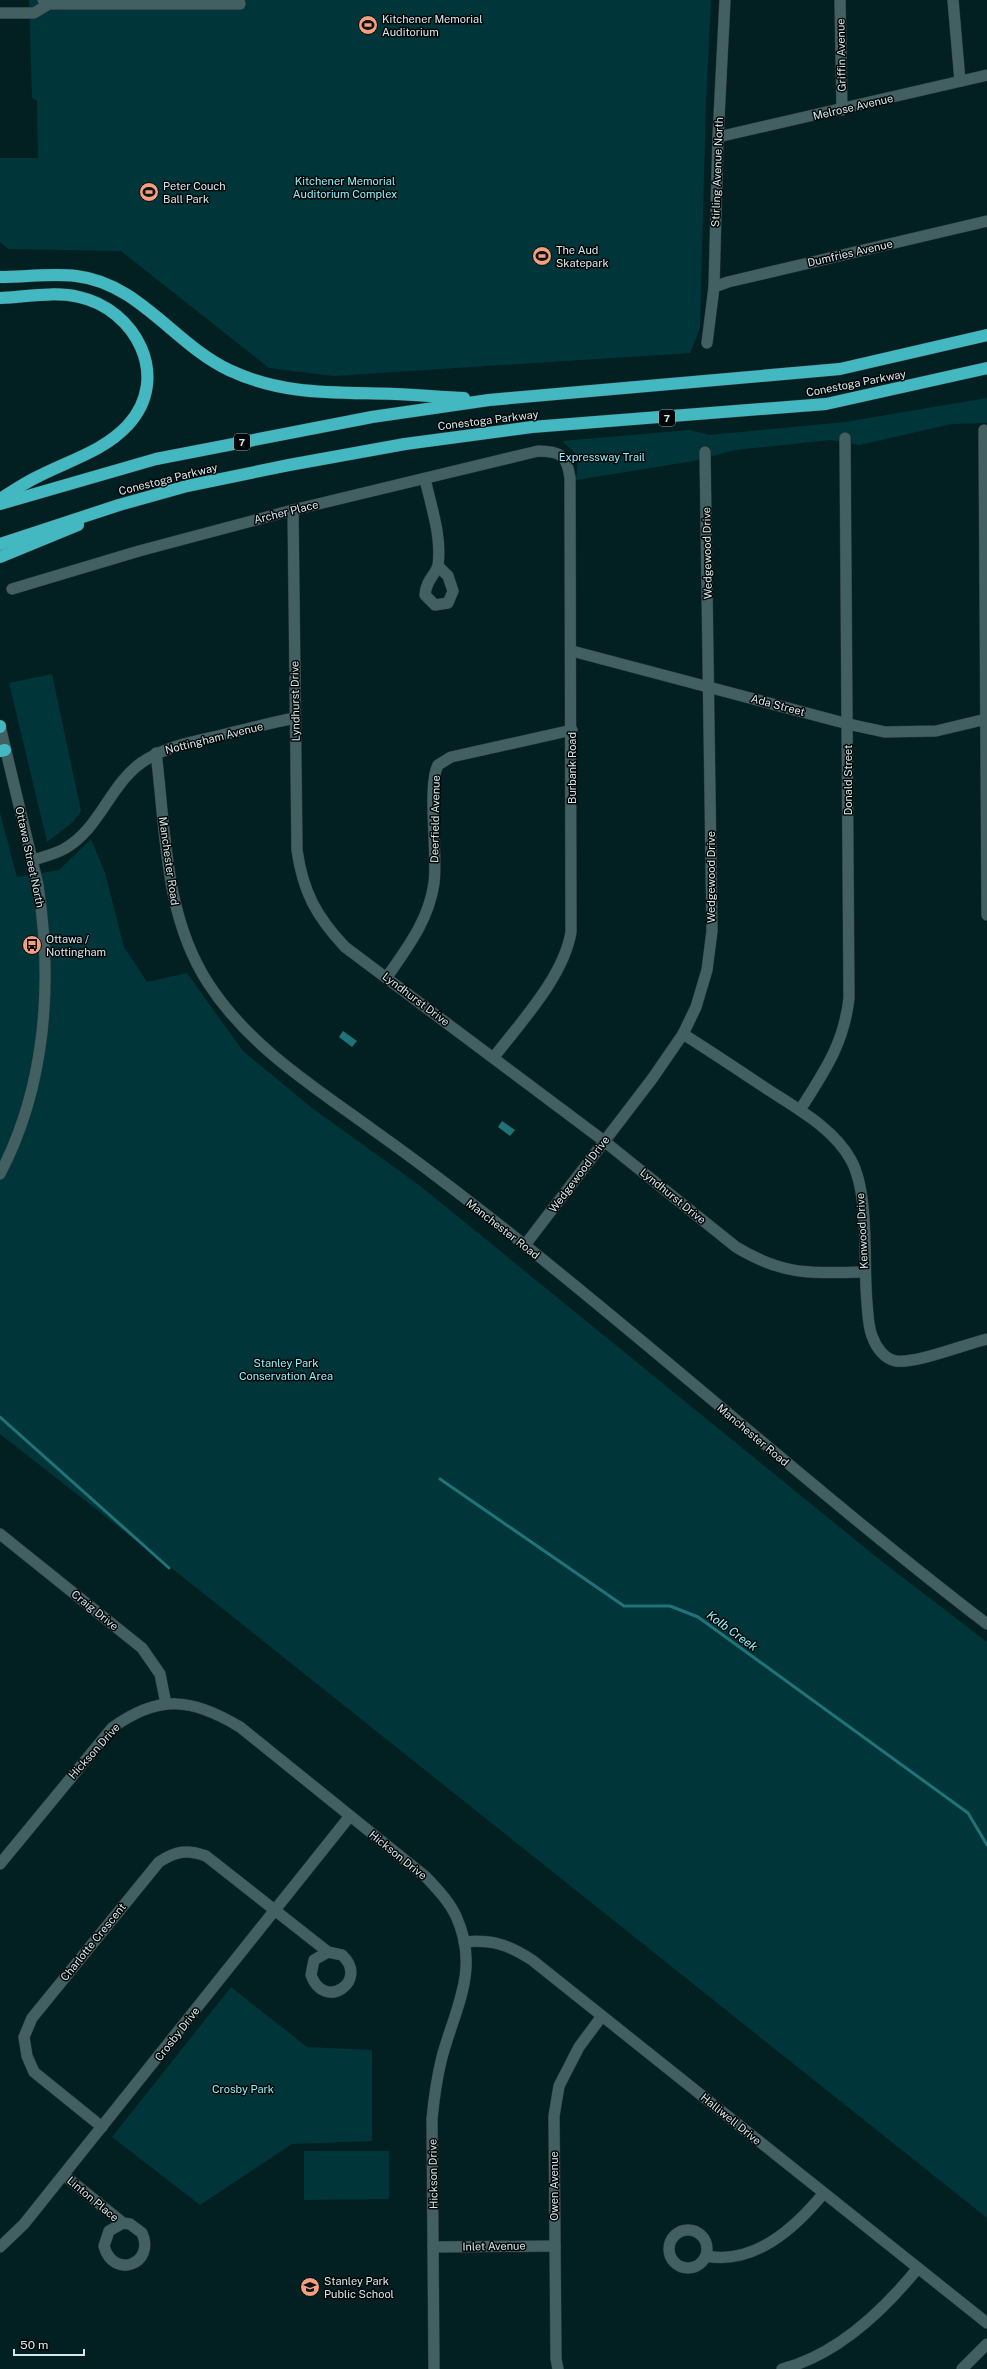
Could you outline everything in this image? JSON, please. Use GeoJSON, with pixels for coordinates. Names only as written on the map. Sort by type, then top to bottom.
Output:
{"type":"FeatureCollection","features":[{"type":"Feature","properties":{"kind":"highway"},"geometry":{"type":"LineString","coordinates":[[0,277],[76,276],[109,285],[138,301],[192,346],[228,370],[280,388],[314,393],[396,394],[489,400]]}},
{"type":"Feature","properties":{"kind":"highway"},"geometry":{"type":"LineString","coordinates":[[0,298],[59,294],[78,296],[110,309],[124,321],[136,336],[145,358],[147,372],[146,389],[141,406],[129,424],[118,435],[90,454],[39,476],[0,499]]}},
{"type":"Feature","properties":{"kind":"highway","name":"Conestoga Parkway"},"geometry":{"type":"LineString","coordinates":[[0,504],[156,459],[372,417],[489,400],[840,369],[987,335]]}},
{"type":"Feature","properties":{"kind":"highway","name":"Conestoga Parkway"},"geometry":{"type":"LineString","coordinates":[[0,544],[119,505],[216,480],[405,444],[532,427],[826,404],[987,368]]}},
{"type":"Feature","properties":{"kind":"highway"},"geometry":{"type":"LineString","coordinates":[[0,558],[56,536],[119,505]]}},
{"type":"Feature","properties":{"kind":"street"},"geometry":{"type":"LineString","coordinates":[[0,13],[34,13],[46,2],[240,4],[239,0]]}},
{"type":"Feature","properties":{"kind":"street","name":"Stirling Avenue North"},"geometry":{"type":"LineString","coordinates":[[707,343],[714,287],[718,137],[724,0]]}},
{"type":"Feature","properties":{"kind":"street","name":"Griffin Avenue"},"geometry":{"type":"LineString","coordinates":[[840,0],[842,110]]}},
{"type":"Feature","properties":{"kind":"street"},"geometry":{"type":"LineString","coordinates":[[953,0],[960,81]]}},
{"type":"Feature","properties":{"kind":"street","name":"Melrose Avenue"},"geometry":{"type":"LineString","coordinates":[[718,137],[842,110],[987,75]]}},
{"type":"Feature","properties":{"kind":"street","name":"Dumfries Avenue"},"geometry":{"type":"LineString","coordinates":[[714,287],[728,282],[987,221]]}},
{"type":"Feature","properties":{"kind":"street"},"geometry":{"type":"LineString","coordinates":[[984,430],[986,509],[987,915]]}},
{"type":"Feature","properties":{"kind":"street","name":"Donald Street"},"geometry":{"type":"LineString","coordinates":[[800,1110],[834,1054],[847,1013],[848,724],[845,438]]}},
{"type":"Feature","properties":{"kind":"street","name":"Archer Place"},"geometry":{"type":"LineString","coordinates":[[12,589],[139,551],[293,510],[538,451],[551,451],[562,456]]}},
{"type":"Feature","properties":{"kind":"street","name":"Wedgewood Drive"},"geometry":{"type":"LineString","coordinates":[[525,1245],[652,1079],[683,1034],[696,1007],[707,970],[712,931],[710,686],[705,452]]}},
{"type":"Feature","properties":{"kind":"street","name":"Burbank Road"},"geometry":{"type":"LineString","coordinates":[[494,1058],[556,974],[570,942],[572,919],[572,651],[570,478],[567,461],[562,456]]}},
{"type":"Feature","properties":{"kind":"street"},"geometry":{"type":"LineString","coordinates":[[425,479],[438,540],[438,566]]}},
{"type":"Feature","properties":{"kind":"street","name":"Lyndhurst Drive"},"geometry":{"type":"LineString","coordinates":[[293,510],[297,850],[301,875],[307,894],[321,919],[345,947],[604,1141],[736,1247],[756,1260],[774,1267],[807,1273],[864,1272]]}},
{"type":"Feature","properties":{"kind":"street","name":"Ada Street"},"geometry":{"type":"LineString","coordinates":[[572,651],[710,686],[848,724],[885,732],[936,731],[986,719]]}},
{"type":"Feature","properties":{"kind":"street","name":"Nottingham Avenue"},"geometry":{"type":"LineString","coordinates":[[33,860],[66,848],[88,827],[126,777],[140,764],[156,753],[181,745],[295,718]]}},
{"type":"Feature","properties":{"kind":"street","name":"Ottawa Street North"},"geometry":{"type":"LineString","coordinates":[[0,726],[2,750],[33,860],[42,906],[46,972],[41,1041],[27,1114],[0,1174]]}},
{"type":"Feature","properties":{"kind":"street","name":"Deerfield Avenue"},"geometry":{"type":"LineString","coordinates":[[386,977],[419,928],[432,896],[435,869],[434,780],[438,765],[451,757],[572,730]]}},
{"type":"Feature","properties":{"kind":"street","name":"Manchester Road"},"geometry":{"type":"LineString","coordinates":[[156,753],[172,898],[181,931],[207,982],[232,1017],[258,1043],[300,1077],[525,1245],[902,1558],[987,1624]]}},
{"type":"Feature","properties":{"kind":"street","name":"Kenwood Drive"},"geometry":{"type":"LineString","coordinates":[[683,1034],[800,1110],[831,1134],[851,1161],[861,1196],[864,1272],[871,1336],[881,1352],[888,1358],[908,1361],[987,1339]]}},
{"type":"Feature","properties":{"kind":"street","name":"Craig Drive"},"geometry":{"type":"LineString","coordinates":[[0,1534],[142,1648],[160,1674],[166,1704]]}},
{"type":"Feature","properties":{"kind":"street","name":"Hickson Drive"},"geometry":{"type":"LineString","coordinates":[[0,1864],[112,1728],[129,1716],[166,1704],[192,1704],[217,1713],[240,1727],[426,1877],[456,1915],[464,1942],[466,1966],[463,1995],[443,2056],[434,2095],[432,2120],[434,2369]]}},
{"type":"Feature","properties":{"kind":"street","name":"Crosby Drive"},"geometry":{"type":"LineString","coordinates":[[0,2248],[24,2224],[64,2175],[350,1816]]}},
{"type":"Feature","properties":{"kind":"street","name":"Charlotte Crescent"},"geometry":{"type":"LineString","coordinates":[[102,2127],[34,2072],[27,2056],[24,2037],[37,2012],[159,1862],[174,1852],[192,1851],[206,1856],[328,1952]]}},
{"type":"Feature","properties":{"kind":"street","name":"Halliwell Drive"},"geometry":{"type":"LineString","coordinates":[[464,1942],[483,1940],[512,1947],[532,1960],[823,2194],[987,2323]]}},
{"type":"Feature","properties":{"kind":"street","name":"Owen Avenue"},"geometry":{"type":"LineString","coordinates":[[558,2369],[556,2359],[554,2246],[554,2116],[559,2086],[579,2047],[602,2016]]}},
{"type":"Feature","properties":{"kind":"street","name":"Linton Place"},"geometry":{"type":"LineString","coordinates":[[64,2175],[122,2224]]}},
{"type":"Feature","properties":{"kind":"street"},"geometry":{"type":"LineString","coordinates":[[706,2256],[723,2259],[758,2250],[789,2230],[823,2194]]}},
{"type":"Feature","properties":{"kind":"street","name":"Inlet Avenue"},"geometry":{"type":"LineString","coordinates":[[434,2247],[554,2246]]}},
{"type":"Feature","properties":{"kind":"street"},"geometry":{"type":"LineString","coordinates":[[782,2369],[816,2356],[853,2333],[887,2304],[918,2268]]}},
{"type":"Feature","properties":{"kind":"street"},"geometry":{"type":"LineString","coordinates":[[962,2369],[987,2344]]}},
{"type":"Feature","properties":{"kind":"green space","name":"Kitchener Memorial Auditorium Complex"},"geometry":{"type":"Polygon","coordinates":[[[29,0],[711,0],[706,101],[700,328],[690,353],[333,376],[269,368],[121,251],[8,249],[0,242],[0,158],[38,158],[37,101],[32,98],[29,0]]]}},
{"type":"Feature","properties":{"kind":"green space","name":"Expressway Trail"},"geometry":{"type":"Polygon","coordinates":[[[987,398],[987,423],[952,424],[859,445],[831,440],[735,450],[694,461],[576,480],[578,456],[562,441],[690,430],[709,435],[845,422],[987,398]]]}},
{"type":"Feature","properties":{"kind":"green space"},"geometry":{"type":"Polygon","coordinates":[[[52,674],[81,811],[73,822],[47,842],[9,683],[52,674]]]}},
{"type":"Feature","properties":{"kind":"green space","name":"Stanley Park Conservation Area"},"geometry":{"type":"Polygon","coordinates":[[[0,813],[17,877],[59,870],[91,839],[105,873],[124,947],[147,982],[187,973],[243,1051],[312,1108],[419,1185],[880,1560],[987,1642],[987,2218],[179,1574],[0,1434],[0,813]]]}},
{"type":"Feature","properties":{"kind":"green space","name":"Crosby Park"},"geometry":{"type":"Polygon","coordinates":[[[231,1987],[307,2047],[372,2050],[372,2141],[292,2144],[200,2205],[112,2137],[231,1987]]]}},
{"type":"Feature","properties":{"kind":"green space"},"geometry":{"type":"Polygon","coordinates":[[[304,2151],[389,2151],[389,2199],[304,2200],[304,2151]]]}},
{"type":"Feature","properties":{"kind":"shaded area"},"geometry":{"type":"Polygon","coordinates":[[[343,1031],[357,1041],[352,1047],[339,1037],[343,1031]]]}},
{"type":"Feature","properties":{"kind":"shaded area"},"geometry":{"type":"Polygon","coordinates":[[[502,1121],[515,1130],[510,1136],[498,1127],[502,1121]]]}},
{"type":"Feature","properties":{"kind":"waterway"},"geometry":{"type":"LineString","coordinates":[[0,1417],[169,1568]]}},
{"type":"Feature","properties":{"kind":"waterway","name":"Kolb Creek"},"geometry":{"type":"LineString","coordinates":[[440,1479],[624,1606],[670,1606],[698,1617],[968,1813],[987,1845]]}},
{"type":"Feature","properties":{"kind":"place","name":"Kitchener Memorial Auditorium"},"geometry":{"type":"Point","coordinates":[368,25]}},
{"type":"Feature","properties":{"kind":"place","name":"Peter Couch Ball Park"},"geometry":{"type":"Point","coordinates":[149,192]}},
{"type":"Feature","properties":{"kind":"place","name":"The Aud Skatepark"},"geometry":{"type":"Point","coordinates":[542,256]}},
{"type":"Feature","properties":{"kind":"place","name":"Ottawa / Nottingham"},"geometry":{"type":"Point","coordinates":[32,945]}},
{"type":"Feature","properties":{"kind":"place","name":"Stanley Park Public School"},"geometry":{"type":"Point","coordinates":[310,2287]}}]}
